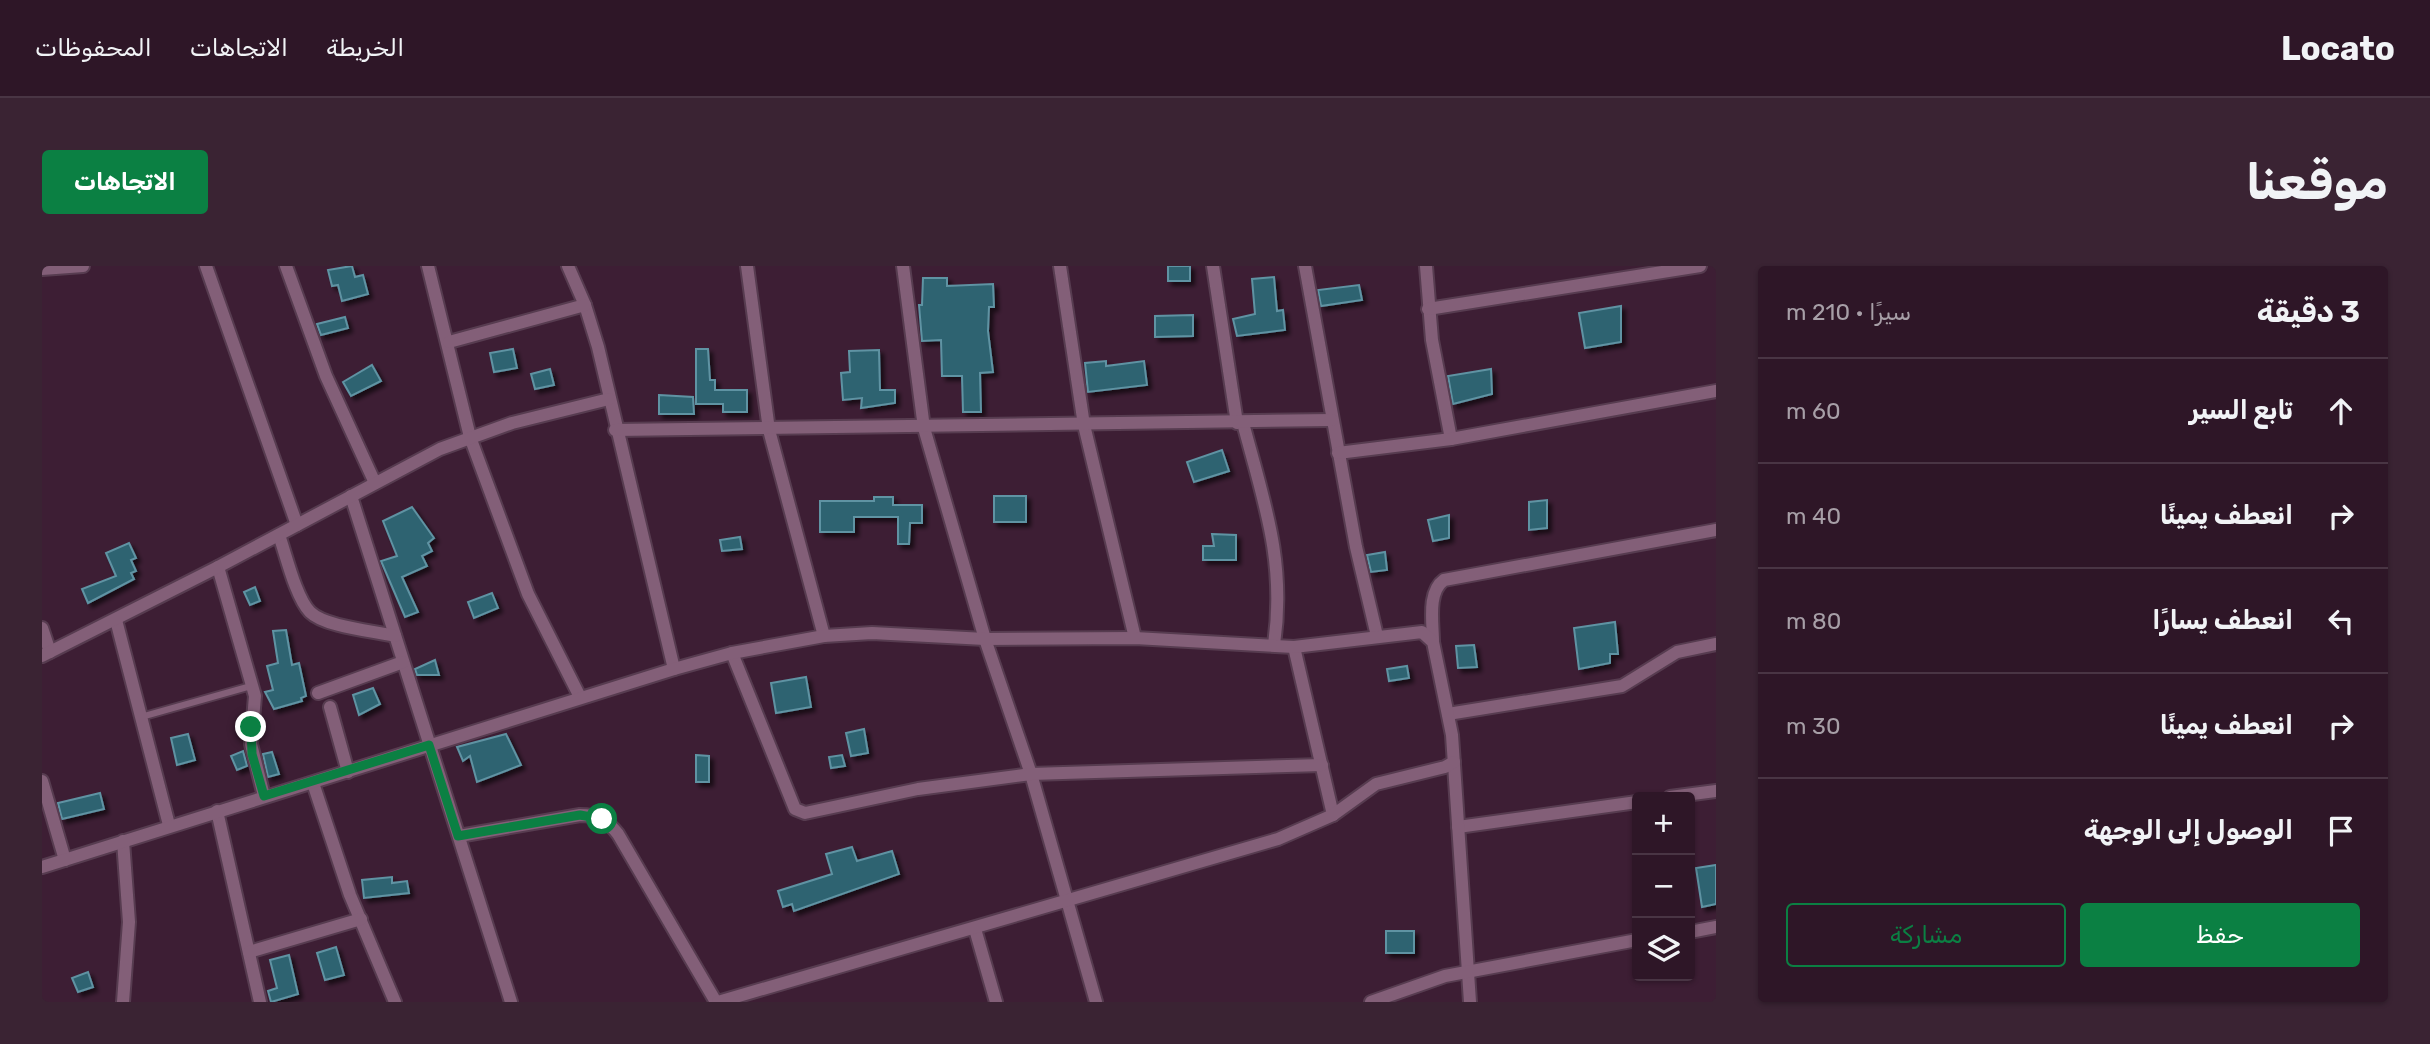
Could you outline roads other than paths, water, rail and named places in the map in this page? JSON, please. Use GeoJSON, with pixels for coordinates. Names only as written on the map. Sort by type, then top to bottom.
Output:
{"type":"FeatureCollection","features":[{"type":"Feature","properties":{"kind":"street"},"geometry":{"type":"LineString","coordinates":[[44,268],[83,266]]}},
{"type":"Feature","properties":{"kind":"street"},"geometry":{"type":"LineString","coordinates":[[206,266],[297,525]]}},
{"type":"Feature","properties":{"kind":"street"},"geometry":{"type":"LineString","coordinates":[[286,266],[326,376],[375,483]]}},
{"type":"Feature","properties":{"kind":"street"},"geometry":{"type":"LineString","coordinates":[[428,266],[449,342],[470,437],[528,594],[580,697]]}},
{"type":"Feature","properties":{"kind":"street"},"geometry":{"type":"LineString","coordinates":[[568,266],[585,305],[674,669]]}},
{"type":"Feature","properties":{"kind":"street"},"geometry":{"type":"LineString","coordinates":[[747,266],[769,430],[824,636]]}},
{"type":"Feature","properties":{"kind":"street"},"geometry":{"type":"LineString","coordinates":[[903,266],[924,428],[985,639],[1031,774],[1096,1002]]}},
{"type":"Feature","properties":{"kind":"street"},"geometry":{"type":"LineString","coordinates":[[1060,266],[1084,425],[1135,638]]}},
{"type":"Feature","properties":{"kind":"street"},"geometry":{"type":"LineString","coordinates":[[1213,266],[1240,423],[1275,547],[1278,603],[1273,645]]}},
{"type":"Feature","properties":{"kind":"street"},"geometry":{"type":"LineString","coordinates":[[1305,266],[1338,453],[1377,636]]}},
{"type":"Feature","properties":{"kind":"street"},"geometry":{"type":"LineString","coordinates":[[1426,266],[1428,309],[1451,439]]}},
{"type":"Feature","properties":{"kind":"street"},"geometry":{"type":"LineString","coordinates":[[1428,309],[1700,266]]}},
{"type":"Feature","properties":{"kind":"street"},"geometry":{"type":"LineString","coordinates":[[449,342],[585,305]]}},
{"type":"Feature","properties":{"kind":"street"},"geometry":{"type":"LineString","coordinates":[[1338,453],[1451,439],[1716,391]]}},
{"type":"Feature","properties":{"kind":"street"},"geometry":{"type":"LineString","coordinates":[[42,628],[46,654],[279,536],[375,483],[470,437],[512,423],[609,399]]}},
{"type":"Feature","properties":{"kind":"street"},"geometry":{"type":"LineString","coordinates":[[615,430],[924,428],[1332,420]]}},
{"type":"Feature","properties":{"kind":"street"},"geometry":{"type":"LineString","coordinates":[[351,496],[511,1002]]}},
{"type":"Feature","properties":{"kind":"street"},"geometry":{"type":"LineString","coordinates":[[1470,1002],[1454,762],[1448,714],[1433,642],[1434,596],[1437,587],[1444,580],[1716,530]]}},
{"type":"Feature","properties":{"kind":"street"},"geometry":{"type":"LineString","coordinates":[[279,536],[302,600],[313,615],[395,636]]}},
{"type":"Feature","properties":{"kind":"street"},"geometry":{"type":"LineString","coordinates":[[218,567],[256,704],[251,744],[264,796]]}},
{"type":"Feature","properties":{"kind":"street"},"geometry":{"type":"LineString","coordinates":[[116,620],[169,825]]}},
{"type":"Feature","properties":{"kind":"street"},"geometry":{"type":"LineString","coordinates":[[42,867],[169,825],[313,783],[674,669],[732,653],[824,636],[912,633],[985,639],[1135,638],[1294,647],[1422,632],[1433,642]]}},
{"type":"Feature","properties":{"kind":"street"},"geometry":{"type":"LineString","coordinates":[[1448,714],[1622,686],[1677,652],[1716,644]]}},
{"type":"Feature","properties":{"kind":"street"},"geometry":{"type":"LineString","coordinates":[[1294,647],[1333,815]]}},
{"type":"Feature","properties":{"kind":"street"},"geometry":{"type":"LineString","coordinates":[[732,653],[795,809],[799,811],[811,812],[918,789],[1031,774],[1322,765]]}},
{"type":"Feature","properties":{"kind":"street"},"geometry":{"type":"LineString","coordinates":[[318,693],[403,662]]}},
{"type":"Feature","properties":{"kind":"street"},"geometry":{"type":"LineString","coordinates":[[330,707],[348,772]]}},
{"type":"Feature","properties":{"kind":"street"},"geometry":{"type":"LineString","coordinates":[[458,836],[580,815],[595,816],[608,823],[618,834],[717,1002],[1278,839],[1333,815],[1376,784],[1445,767],[1454,762]]}},
{"type":"Feature","properties":{"kind":"street"},"geometry":{"type":"LineString","coordinates":[[42,781],[65,860]]}},
{"type":"Feature","properties":{"kind":"street"},"geometry":{"type":"LineString","coordinates":[[313,783],[337,861],[395,1002]]}},
{"type":"Feature","properties":{"kind":"street"},"geometry":{"type":"LineString","coordinates":[[1695,794],[1716,791]]}},
{"type":"Feature","properties":{"kind":"street"},"geometry":{"type":"LineString","coordinates":[[1458,827],[1632,803]]}},
{"type":"Feature","properties":{"kind":"street"},"geometry":{"type":"LineString","coordinates":[[217,811],[260,1002]]}},
{"type":"Feature","properties":{"kind":"street"},"geometry":{"type":"LineString","coordinates":[[123,841],[129,922],[123,1002]]}},
{"type":"Feature","properties":{"kind":"street"},"geometry":{"type":"LineString","coordinates":[[249,952],[361,919]]}},
{"type":"Feature","properties":{"kind":"street"},"geometry":{"type":"LineString","coordinates":[[1695,931],[1716,927]]}},
{"type":"Feature","properties":{"kind":"street"},"geometry":{"type":"LineString","coordinates":[[975,929],[996,1002]]}},
{"type":"Feature","properties":{"kind":"street"},"geometry":{"type":"LineString","coordinates":[[1371,1002],[1466,971],[1632,941]]}},
{"type":"Feature","properties":{"kind":"lane"},"geometry":{"type":"LineString","coordinates":[[141,717],[251,686]]}}]}
